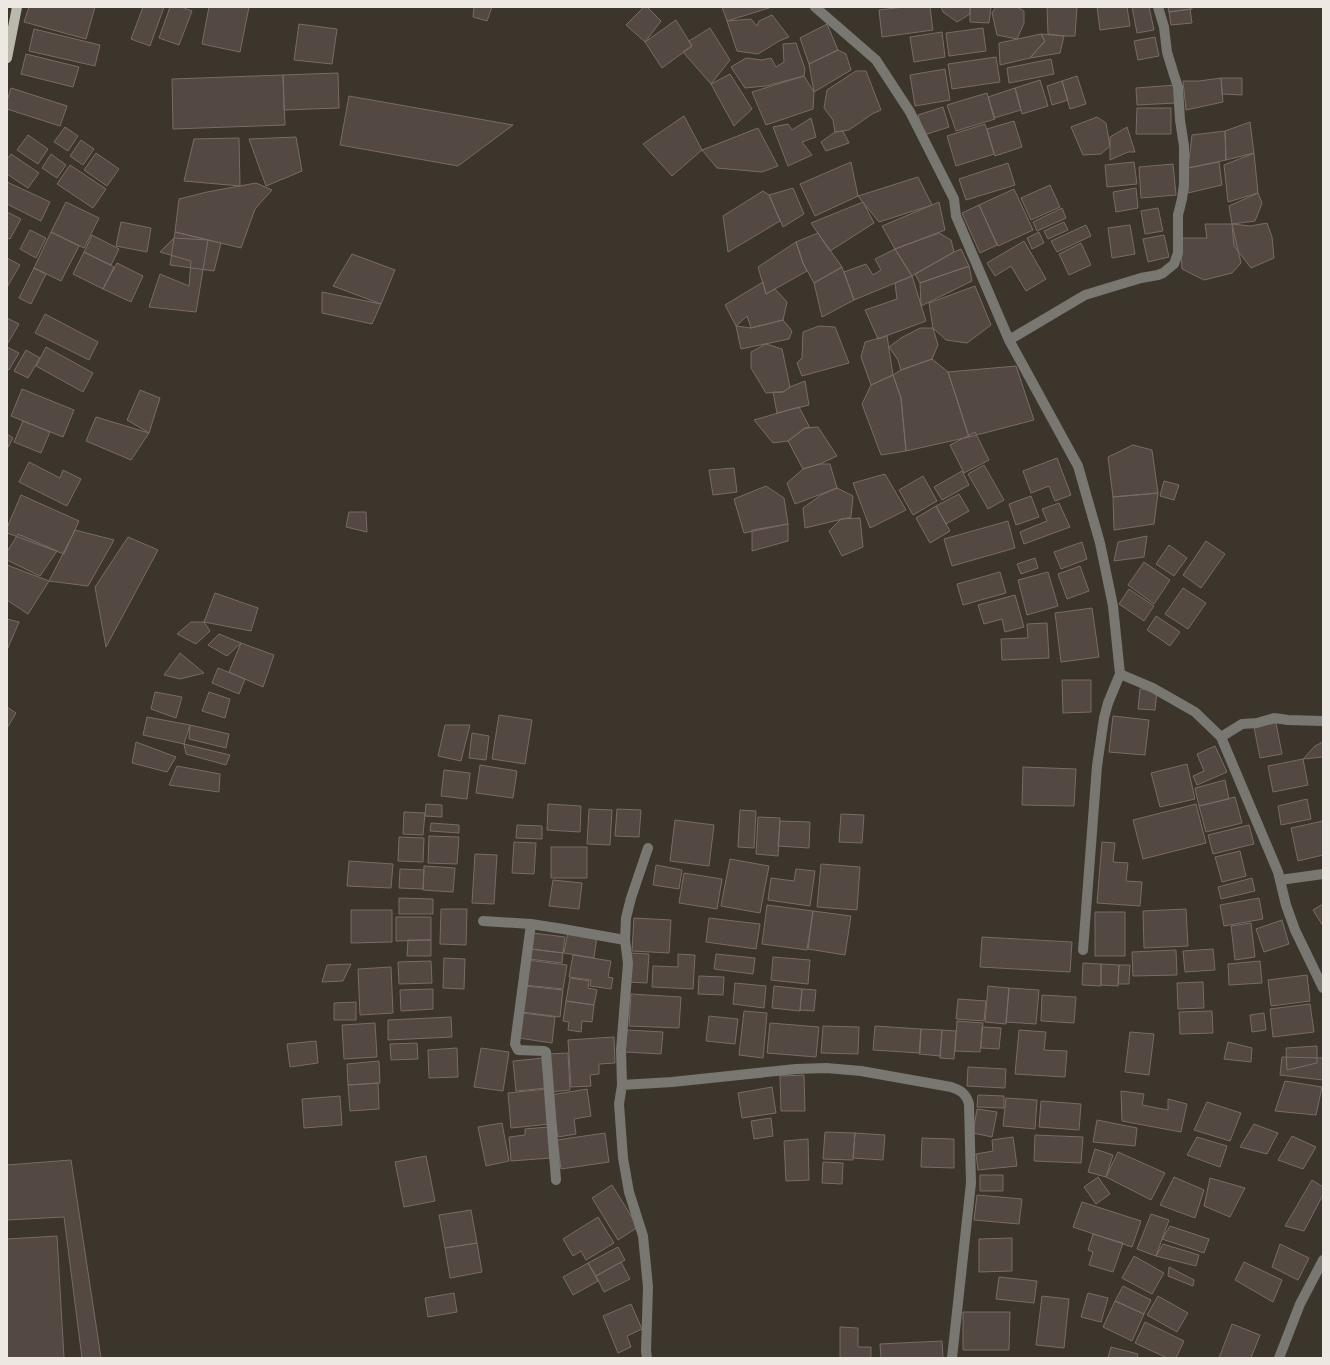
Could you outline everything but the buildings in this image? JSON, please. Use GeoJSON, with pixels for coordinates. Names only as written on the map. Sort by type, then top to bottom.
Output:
{"type":"FeatureCollection","features":[{"type":"Feature","properties":{"kind":"main road"},"geometry":{"type":"LineString","coordinates":[[7,58],[17,7]]}},
{"type":"Feature","properties":{"kind":"street"},"geometry":{"type":"LineString","coordinates":[[815,7],[876,60],[910,112],[954,199],[956,216],[1009,340],[1078,466],[1100,543],[1113,606],[1120,674],[1108,702],[1104,718],[1097,766],[1083,950]]}},
{"type":"Feature","properties":{"kind":"street"},"geometry":{"type":"LineString","coordinates":[[1009,340],[1085,295],[1141,278],[1164,273],[1174,264],[1178,253],[1178,214],[1184,184],[1184,146],[1180,120],[1178,87],[1167,52],[1164,27],[1158,7]]}},
{"type":"Feature","properties":{"kind":"street"},"geometry":{"type":"LineString","coordinates":[[1120,674],[1153,688],[1195,712],[1221,737],[1274,862],[1286,905],[1296,930],[1323,988]]}},
{"type":"Feature","properties":{"kind":"street"},"geometry":{"type":"LineString","coordinates":[[1221,737],[1242,724],[1257,723],[1274,718],[1323,721]]}},
{"type":"Feature","properties":{"kind":"street"},"geometry":{"type":"LineString","coordinates":[[647,1358],[648,1287],[643,1236],[629,1192],[623,1158],[619,1104],[622,1085],[621,1050],[628,963],[625,940],[626,918],[631,898],[648,848]]}},
{"type":"Feature","properties":{"kind":"street"},"geometry":{"type":"LineString","coordinates":[[1280,880],[1323,874]]}},
{"type":"Feature","properties":{"kind":"street"},"geometry":{"type":"LineString","coordinates":[[483,921],[531,924],[625,940]]}},
{"type":"Feature","properties":{"kind":"street"},"geometry":{"type":"LineString","coordinates":[[531,924],[514,1044],[518,1050],[546,1052],[556,1180]]}},
{"type":"Feature","properties":{"kind":"street"},"geometry":{"type":"LineString","coordinates":[[622,1085],[672,1082],[796,1069],[826,1068],[861,1071],[950,1087],[963,1093],[969,1104],[971,1183],[952,1358]]}},
{"type":"Feature","properties":{"kind":"street"},"geometry":{"type":"LineString","coordinates":[[1279,1358],[1300,1304],[1323,1260]]}}]}
